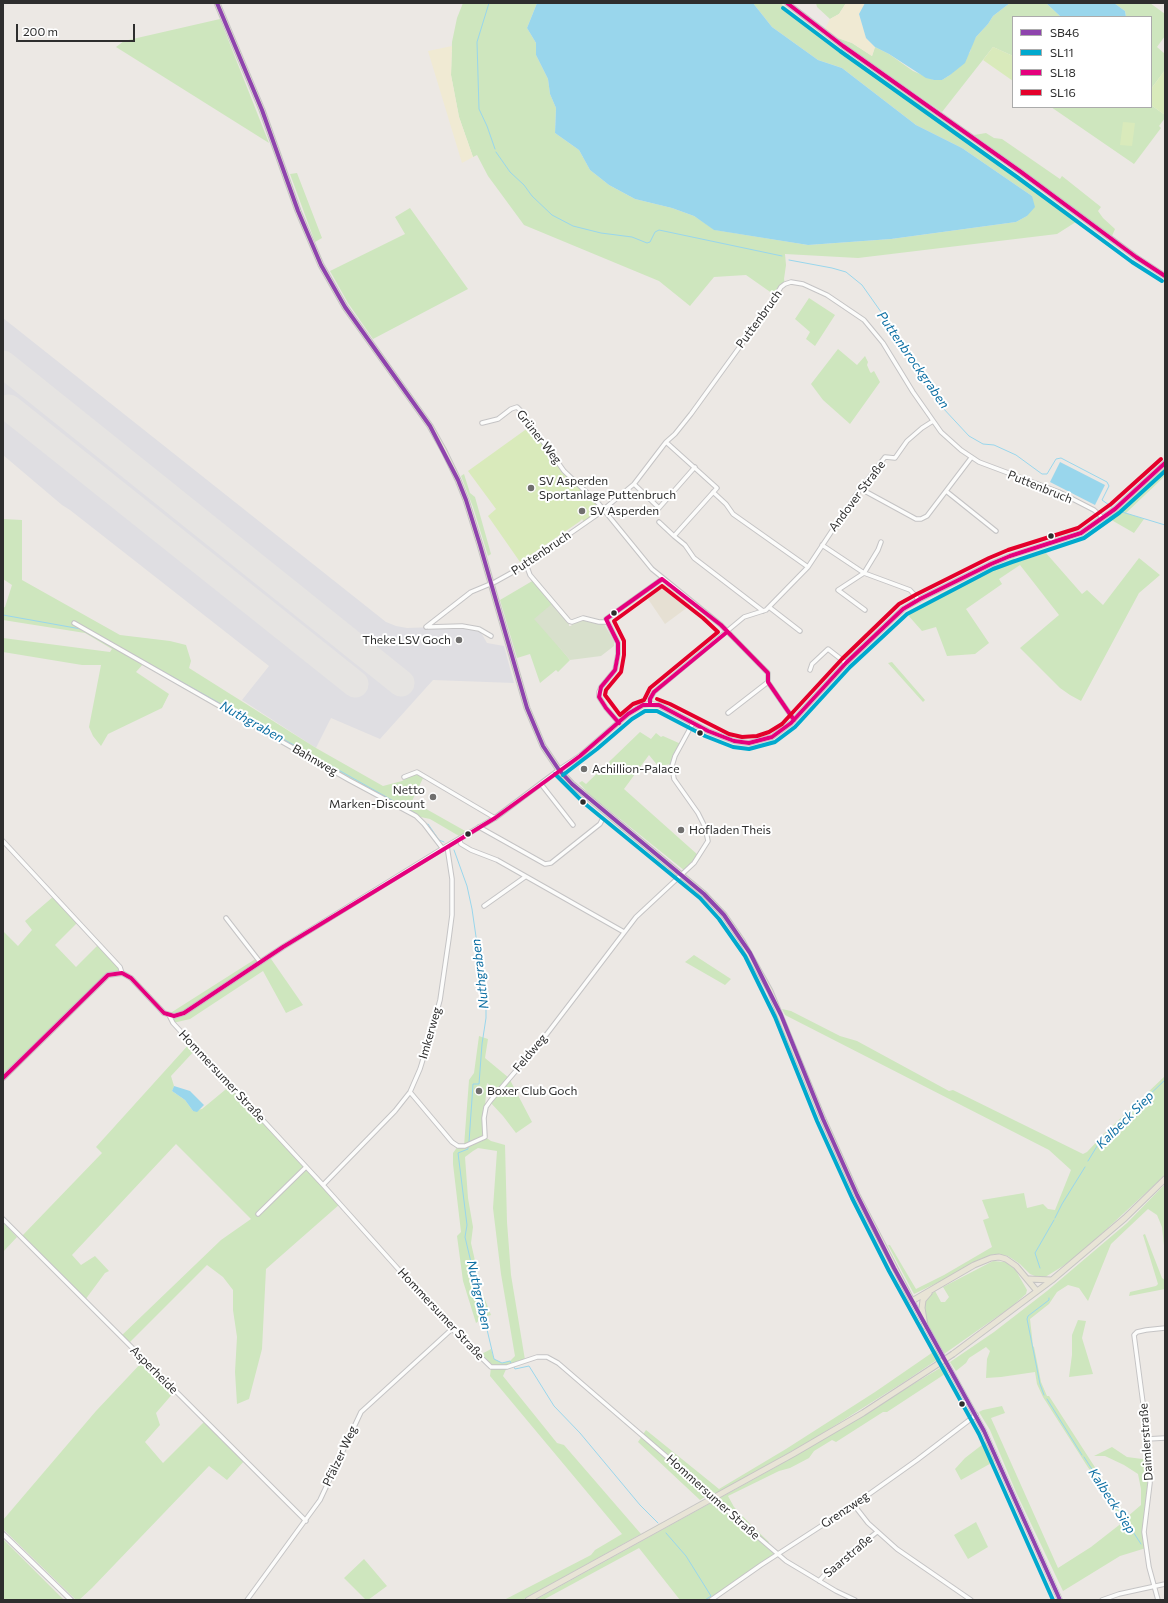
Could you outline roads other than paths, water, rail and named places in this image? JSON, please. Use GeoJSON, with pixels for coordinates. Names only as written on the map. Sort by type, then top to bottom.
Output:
{"type":"FeatureCollection","features":[{"type":"Feature","properties":{"kind":"main road"},"geometry":{"type":"LineString","coordinates":[[217,3],[262,110],[298,211],[321,265],[345,307],[420,412],[444,451],[466,500],[531,722],[543,746],[559,770],[588,798],[704,894],[724,916],[742,941],[759,970],[781,1015],[823,1119],[883,1248],[976,1415],[1060,1600]]}},
{"type":"Feature","properties":{"kind":"main road"},"geometry":{"type":"LineString","coordinates":[[528,1600],[786,1458],[869,1409],[938,1364],[1052,1280],[1124,1218],[1165,1179]]}},
{"type":"Feature","properties":{"kind":"main road"},"geometry":{"type":"LineString","coordinates":[[912,1301],[974,1265],[991,1258],[999,1257],[1011,1262],[1028,1279],[1037,1291]]}},
{"type":"Feature","properties":{"kind":"main road"},"geometry":{"type":"LineString","coordinates":[[1028,1279],[1052,1280]]}},
{"type":"Feature","properties":{"kind":"main road"},"geometry":{"type":"LineString","coordinates":[[926,1326],[922,1305],[932,1290]]}},
{"type":"Feature","properties":{"kind":"street"},"geometry":{"type":"LineString","coordinates":[[787,3],[843,46],[1015,168],[1136,257],[1165,276]]}},
{"type":"Feature","properties":{"kind":"street","name":"Puttenbruch"},"geometry":{"type":"LineString","coordinates":[[491,636],[479,629],[462,626],[426,627],[471,592],[526,564],[603,510],[634,484],[666,442],[675,434],[690,414],[770,305],[781,287],[791,282],[804,284],[827,296],[864,320],[883,343],[933,421],[949,441],[971,458],[1012,476],[1059,492],[1094,510],[1103,518]]}},
{"type":"Feature","properties":{"kind":"street","name":"Grüner Weg"},"geometry":{"type":"LineString","coordinates":[[482,423],[498,419],[511,409],[517,407],[564,471],[603,510],[644,560],[662,579],[707,613],[768,672],[768,682],[794,720]]}},
{"type":"Feature","properties":{"kind":"street","name":"Andover Straße"},"geometry":{"type":"LineString","coordinates":[[650,704],[650,699],[654,692],[744,617],[763,611],[769,607],[808,567],[855,496],[885,458],[895,458],[912,436],[933,421]]}},
{"type":"Feature","properties":{"kind":"street"},"geometry":{"type":"LineString","coordinates":[[666,442],[717,488],[674,536]]}},
{"type":"Feature","properties":{"kind":"street"},"geometry":{"type":"LineString","coordinates":[[861,489],[918,519],[927,516],[971,458]]}},
{"type":"Feature","properties":{"kind":"street"},"geometry":{"type":"LineString","coordinates":[[3,1078],[108,975],[122,973],[131,978],[160,1010],[169,1015],[177,1016],[184,1013],[260,962],[445,847],[495,818],[580,756],[636,708],[650,704],[659,705],[727,740],[750,743],[772,737],[786,729],[846,663],[894,617],[919,600],[1006,557],[1081,532],[1115,509],[1165,464]]}},
{"type":"Feature","properties":{"kind":"street"},"geometry":{"type":"LineString","coordinates":[[634,484],[659,508],[695,467]]}},
{"type":"Feature","properties":{"kind":"street"},"geometry":{"type":"LineString","coordinates":[[946,491],[996,531]]}},
{"type":"Feature","properties":{"kind":"street"},"geometry":{"type":"LineString","coordinates":[[713,492],[726,504],[733,514],[808,567]]}},
{"type":"Feature","properties":{"kind":"street"},"geometry":{"type":"LineString","coordinates":[[659,522],[685,546],[694,558],[763,611]]}},
{"type":"Feature","properties":{"kind":"street"},"geometry":{"type":"LineString","coordinates":[[865,610],[838,590],[864,573],[878,550],[881,542]]}},
{"type":"Feature","properties":{"kind":"street"},"geometry":{"type":"LineString","coordinates":[[822,545],[864,573],[910,590],[919,600]]}},
{"type":"Feature","properties":{"kind":"street"},"geometry":{"type":"LineString","coordinates":[[526,564],[530,575],[570,621],[572,622],[583,618],[606,622]]}},
{"type":"Feature","properties":{"kind":"street"},"geometry":{"type":"LineString","coordinates":[[619,723],[599,697],[599,692],[604,682],[615,670],[618,654],[618,643],[606,622],[606,619],[608,616],[662,579]]}},
{"type":"Feature","properties":{"kind":"street"},"geometry":{"type":"LineString","coordinates":[[769,607],[800,631]]}},
{"type":"Feature","properties":{"kind":"street","name":"Bahnweg"},"geometry":{"type":"LineString","coordinates":[[74,623],[416,816],[445,847]]}},
{"type":"Feature","properties":{"kind":"street"},"geometry":{"type":"LineString","coordinates":[[810,670],[812,664],[828,650],[846,663]]}},
{"type":"Feature","properties":{"kind":"street"},"geometry":{"type":"LineString","coordinates":[[728,713],[768,682]]}},
{"type":"Feature","properties":{"kind":"street","name":"Feldweg"},"geometry":{"type":"LineString","coordinates":[[410,1092],[452,1142],[458,1146],[465,1146],[485,1137],[484,1118],[486,1108],[491,1100],[543,1039],[636,916],[646,905],[694,862],[708,841],[705,827],[698,813],[674,780],[672,766],[675,756],[693,723]]}},
{"type":"Feature","properties":{"kind":"street"},"geometry":{"type":"LineString","coordinates":[[404,777],[417,772],[495,818]]}},
{"type":"Feature","properties":{"kind":"street"},"geometry":{"type":"LineString","coordinates":[[541,784],[573,825]]}},
{"type":"Feature","properties":{"kind":"street"},"geometry":{"type":"LineString","coordinates":[[479,827],[545,864],[550,863],[600,824],[602,820]]}},
{"type":"Feature","properties":{"kind":"street"},"geometry":{"type":"LineString","coordinates":[[459,839],[461,844],[471,850],[497,860],[624,932]]}},
{"type":"Feature","properties":{"kind":"street"},"geometry":{"type":"LineString","coordinates":[[3,841],[120,967],[122,973]]}},
{"type":"Feature","properties":{"kind":"street","name":"Imkerweg"},"geometry":{"type":"LineString","coordinates":[[322,1184],[394,1111],[410,1092],[423,1061],[440,1000],[452,915],[452,879],[445,847]]}},
{"type":"Feature","properties":{"kind":"street"},"geometry":{"type":"LineString","coordinates":[[484,906],[525,877]]}},
{"type":"Feature","properties":{"kind":"street"},"geometry":{"type":"LineString","coordinates":[[226,918],[260,962]]}},
{"type":"Feature","properties":{"kind":"street","name":"Hommersumer Straße"},"geometry":{"type":"LineString","coordinates":[[169,1015],[173,1023],[322,1184],[452,1329],[491,1367],[507,1367],[537,1357],[547,1358],[558,1363],[778,1555],[836,1591],[855,1600]]}},
{"type":"Feature","properties":{"kind":"street"},"geometry":{"type":"LineString","coordinates":[[258,1214],[306,1167]]}},
{"type":"Feature","properties":{"kind":"street","name":"Asperheide"},"geometry":{"type":"LineString","coordinates":[[3,1219],[306,1521]]}},
{"type":"Feature","properties":{"kind":"street","name":"Daimlerstraße"},"geometry":{"type":"LineString","coordinates":[[1158,1600],[1148,1560],[1144,1532],[1150,1483],[1150,1456],[1134,1335],[1137,1332],[1165,1328]]}},
{"type":"Feature","properties":{"kind":"street","name":"Pfälzer Weg"},"geometry":{"type":"LineString","coordinates":[[247,1600],[320,1500],[361,1412],[452,1329]]}},
{"type":"Feature","properties":{"kind":"street","name":"Grenzweg"},"geometry":{"type":"LineString","coordinates":[[711,1600],[761,1565],[854,1505],[976,1415]]}},
{"type":"Feature","properties":{"kind":"street"},"geometry":{"type":"LineString","coordinates":[[1147,1439],[1165,1438]]}},
{"type":"Feature","properties":{"kind":"street"},"geometry":{"type":"LineString","coordinates":[[854,1505],[878,1532],[907,1557],[970,1600]]}},
{"type":"Feature","properties":{"kind":"street","name":"Saarstraße"},"geometry":{"type":"LineString","coordinates":[[819,1581],[827,1572],[878,1532]]}},
{"type":"Feature","properties":{"kind":"street"},"geometry":{"type":"LineString","coordinates":[[3,1534],[71,1600]]}},
{"type":"Feature","properties":{"kind":"street"},"geometry":{"type":"LineString","coordinates":[[1102,1600],[1119,1594],[1165,1584]]}},
{"type":"Feature","properties":{"kind":"water"},"geometry":{"type":"Polygon","coordinates":[[[537,3],[753,3],[772,27],[818,60],[842,68],[916,125],[962,148],[1032,196],[1035,207],[1027,216],[1016,222],[891,239],[808,245],[714,230],[694,216],[672,208],[635,199],[609,185],[590,170],[579,150],[555,133],[556,108],[550,94],[548,79],[536,55],[536,43],[527,28],[537,3]]]}},
{"type":"Feature","properties":{"kind":"water"},"geometry":{"type":"Polygon","coordinates":[[[865,3],[1010,3],[993,16],[976,37],[965,63],[942,80],[934,80],[926,78],[889,54],[875,47],[866,38],[859,14],[865,3]]]}},
{"type":"Feature","properties":{"kind":"water"},"geometry":{"type":"Polygon","coordinates":[[[1046,3],[1114,3],[1125,11],[1126,16],[1060,16],[1046,3]]]}},
{"type":"Feature","properties":{"kind":"water"},"geometry":{"type":"Polygon","coordinates":[[[1060,462],[1105,485],[1095,505],[1050,482],[1060,462]]]}},
{"type":"Feature","properties":{"kind":"water"},"geometry":{"type":"Polygon","coordinates":[[[174,1086],[190,1091],[204,1105],[197,1112],[193,1111],[185,1100],[172,1091],[174,1086]]]}},
{"type":"Feature","properties":{"kind":"waterway","name":"Puttenbrockgraben"},"geometry":{"type":"LineString","coordinates":[[489,3],[477,42],[479,109],[495,149]]}},
{"type":"Feature","properties":{"kind":"waterway","name":"Puttenbrockgraben"},"geometry":{"type":"LineString","coordinates":[[496,152],[510,172],[524,185],[532,196],[552,215],[573,226],[601,233],[632,237],[647,243],[650,242],[655,232],[659,230],[782,256]]}},
{"type":"Feature","properties":{"kind":"waterway","name":"Puttenbrockgraben"},"geometry":{"type":"LineString","coordinates":[[789,260],[846,272],[862,285],[898,336],[932,393],[942,407],[969,436],[983,444],[994,445],[1016,455],[1042,474],[1047,474],[1056,459],[1061,458],[1107,482],[1109,486],[1102,500],[1112,507]]}},
{"type":"Feature","properties":{"kind":"waterway","name":"Puttenbrockgraben"},"geometry":{"type":"LineString","coordinates":[[1122,512],[1165,525]]}},
{"type":"Feature","properties":{"kind":"waterway","name":"Nuthgraben"},"geometry":{"type":"LineString","coordinates":[[3,615],[81,629]]}},
{"type":"Feature","properties":{"kind":"waterway","name":"Nuthgraben"},"geometry":{"type":"LineString","coordinates":[[91,631],[415,813]]}},
{"type":"Feature","properties":{"kind":"waterway","name":"Nuthgraben"},"geometry":{"type":"LineString","coordinates":[[428,824],[439,840],[444,842]]}},
{"type":"Feature","properties":{"kind":"waterway","name":"Nuthgraben"},"geometry":{"type":"LineString","coordinates":[[454,850],[467,886],[472,909],[486,1006],[479,1084],[473,1084],[469,1142]]}},
{"type":"Feature","properties":{"kind":"waterway","name":"Kalbeck Siep"},"geometry":{"type":"LineString","coordinates":[[1088,1161],[1099,1143],[1165,1080]]}},
{"type":"Feature","properties":{"kind":"waterway","name":"Nuthgraben"},"geometry":{"type":"LineString","coordinates":[[468,1147],[468,1149],[458,1153],[467,1225],[465,1237],[494,1359],[502,1363],[510,1361],[511,1363]]}},
{"type":"Feature","properties":{"kind":"waterway","name":"Kalbeck Siep"},"geometry":{"type":"LineString","coordinates":[[1055,1218],[1085,1167]]}},
{"type":"Feature","properties":{"kind":"waterway","name":"Kalbeck Siep"},"geometry":{"type":"LineString","coordinates":[[1040,1268],[1035,1253],[1054,1220]]}},
{"type":"Feature","properties":{"kind":"waterway","name":"Kalbeck Siep"},"geometry":{"type":"LineString","coordinates":[[1044,1395],[1040,1384],[1027,1319],[1028,1316],[1049,1300],[1049,1298]]}},
{"type":"Feature","properties":{"kind":"waterway","name":"Nuthgraben"},"geometry":{"type":"LineString","coordinates":[[514,1367],[515,1369],[529,1366],[554,1406],[580,1433],[640,1505],[658,1523]]}},
{"type":"Feature","properties":{"kind":"waterway","name":"Kalbeck Siep"},"geometry":{"type":"LineString","coordinates":[[1047,1399],[1082,1455]]}},
{"type":"Feature","properties":{"kind":"waterway","name":"Kalbeck Siep"},"geometry":{"type":"LineString","coordinates":[[1084,1457],[1141,1544]]}},
{"type":"Feature","properties":{"kind":"waterway","name":"Nuthgraben"},"geometry":{"type":"LineString","coordinates":[[666,1533],[686,1556],[711,1596],[705,1600]]}},
{"type":"Feature","properties":{"kind":"place","name":"SV Asperden Sportanlage Puttenbruch"},"geometry":{"type":"Point","coordinates":[531,488]}},
{"type":"Feature","properties":{"kind":"place","name":"SV Asperden"},"geometry":{"type":"Point","coordinates":[582,511]}},
{"type":"Feature","properties":{"kind":"place","name":"Theke LSV Goch"},"geometry":{"type":"Point","coordinates":[459,640]}},
{"type":"Feature","properties":{"kind":"place","name":"Achillion-Palace"},"geometry":{"type":"Point","coordinates":[584,769]}},
{"type":"Feature","properties":{"kind":"place","name":"Netto Marken-Discount"},"geometry":{"type":"Point","coordinates":[433,797]}},
{"type":"Feature","properties":{"kind":"place","name":"Hofladen Theis"},"geometry":{"type":"Point","coordinates":[681,830]}},
{"type":"Feature","properties":{"kind":"place","name":"Boxer Club Goch"},"geometry":{"type":"Point","coordinates":[479,1091]}}]}
